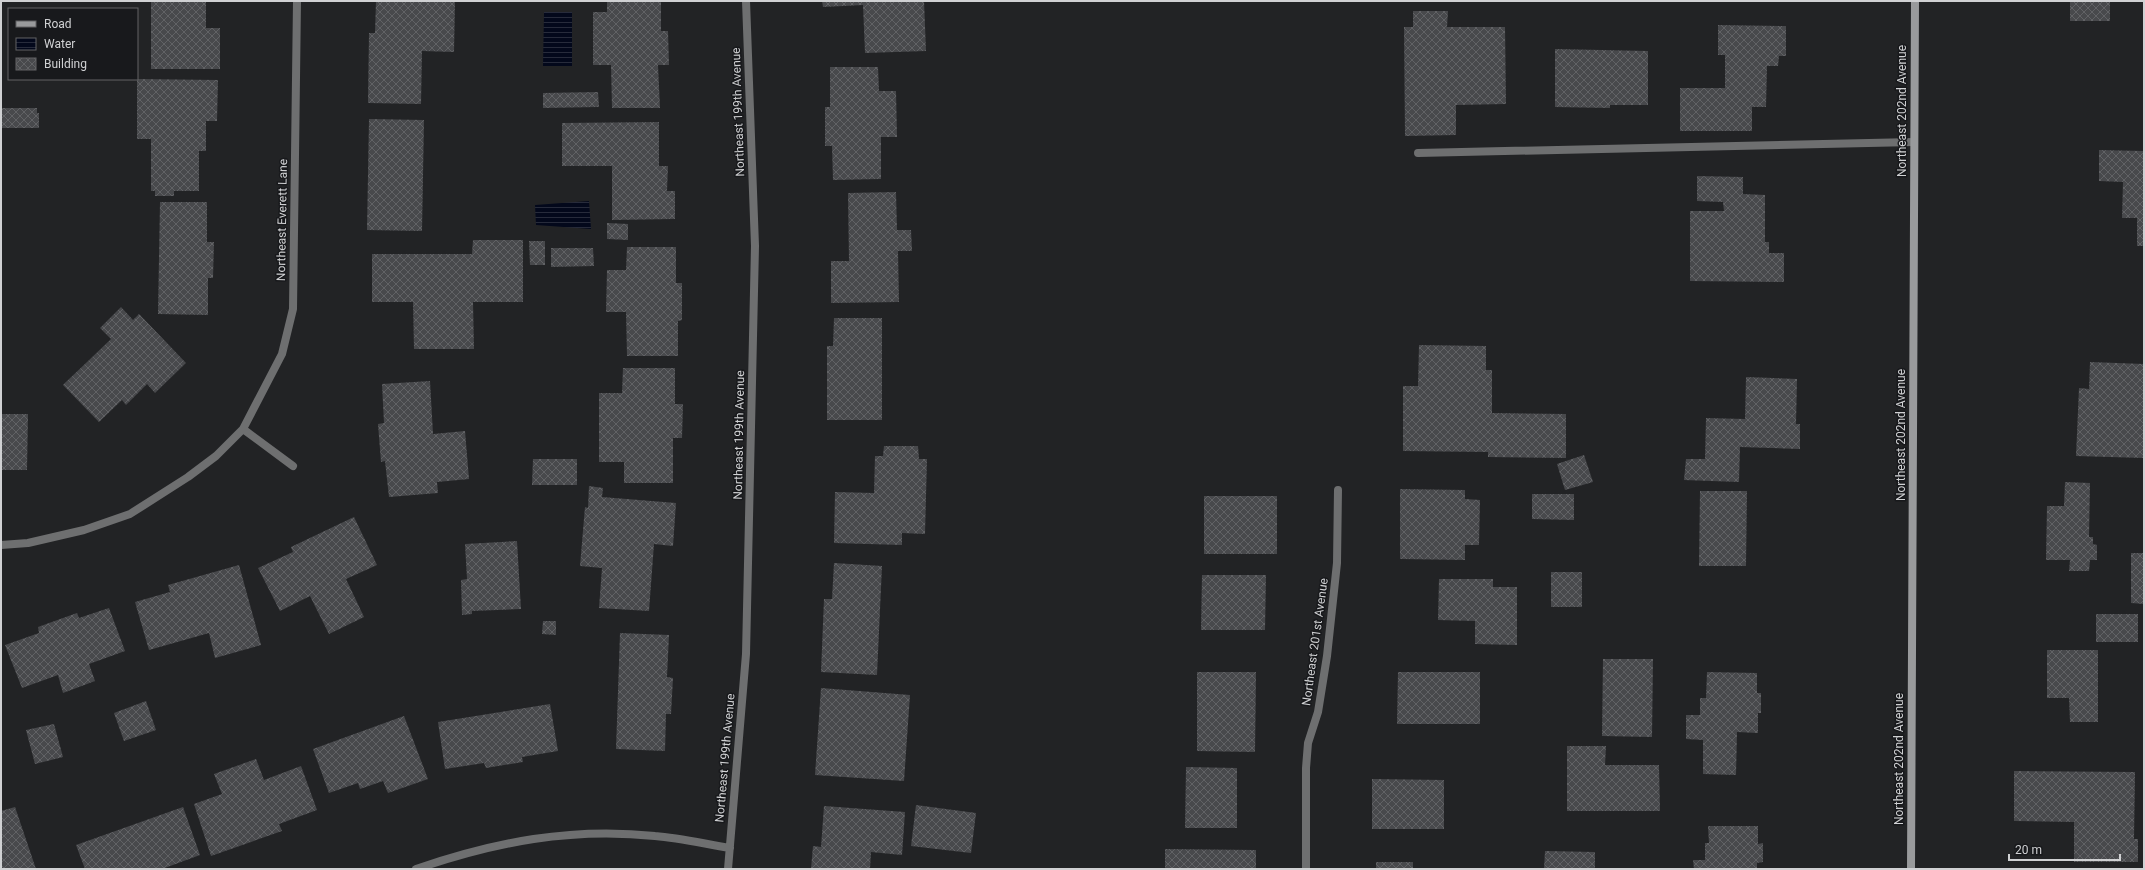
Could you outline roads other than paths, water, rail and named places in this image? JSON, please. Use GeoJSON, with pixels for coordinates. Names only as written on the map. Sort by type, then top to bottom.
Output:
{"type":"FeatureCollection","features":[{"type":"Feature","properties":{"kind":"main road","name":"Northeast 202nd Avenue"},"geometry":{"type":"LineString","coordinates":[[1911,869],[1915,1]]}},
{"type":"Feature","properties":{"kind":"street","name":"Northeast Everett Lane"},"geometry":{"type":"LineString","coordinates":[[1,545],[28,543],[84,530],[130,514],[188,477],[216,456],[243,429],[282,354],[293,308],[297,1]]}},
{"type":"Feature","properties":{"kind":"street","name":"Northeast 199th Avenue"},"geometry":{"type":"LineString","coordinates":[[728,869],[746,654],[755,246],[746,1]]}},
{"type":"Feature","properties":{"kind":"street"},"geometry":{"type":"LineString","coordinates":[[1418,153],[1914,142]]}},
{"type":"Feature","properties":{"kind":"street"},"geometry":{"type":"LineString","coordinates":[[243,429],[294,466]]}},
{"type":"Feature","properties":{"kind":"street","name":"Northeast 201st Avenue"},"geometry":{"type":"LineString","coordinates":[[1306,869],[1307,749],[1318,712],[1325,676],[1337,563],[1338,490]]}},
{"type":"Feature","properties":{"kind":"street"},"geometry":{"type":"LineString","coordinates":[[416,869],[477,850],[511,842],[559,835],[607,833],[655,836],[730,848]]}},
{"type":"Feature","properties":{"kind":"water"},"geometry":{"type":"Polygon","coordinates":[[[544,12],[572,12],[572,66],[543,66],[544,12]]]}},
{"type":"Feature","properties":{"kind":"water"},"geometry":{"type":"Polygon","coordinates":[[[589,201],[591,229],[536,225],[535,205],[589,201]]]}}]}
